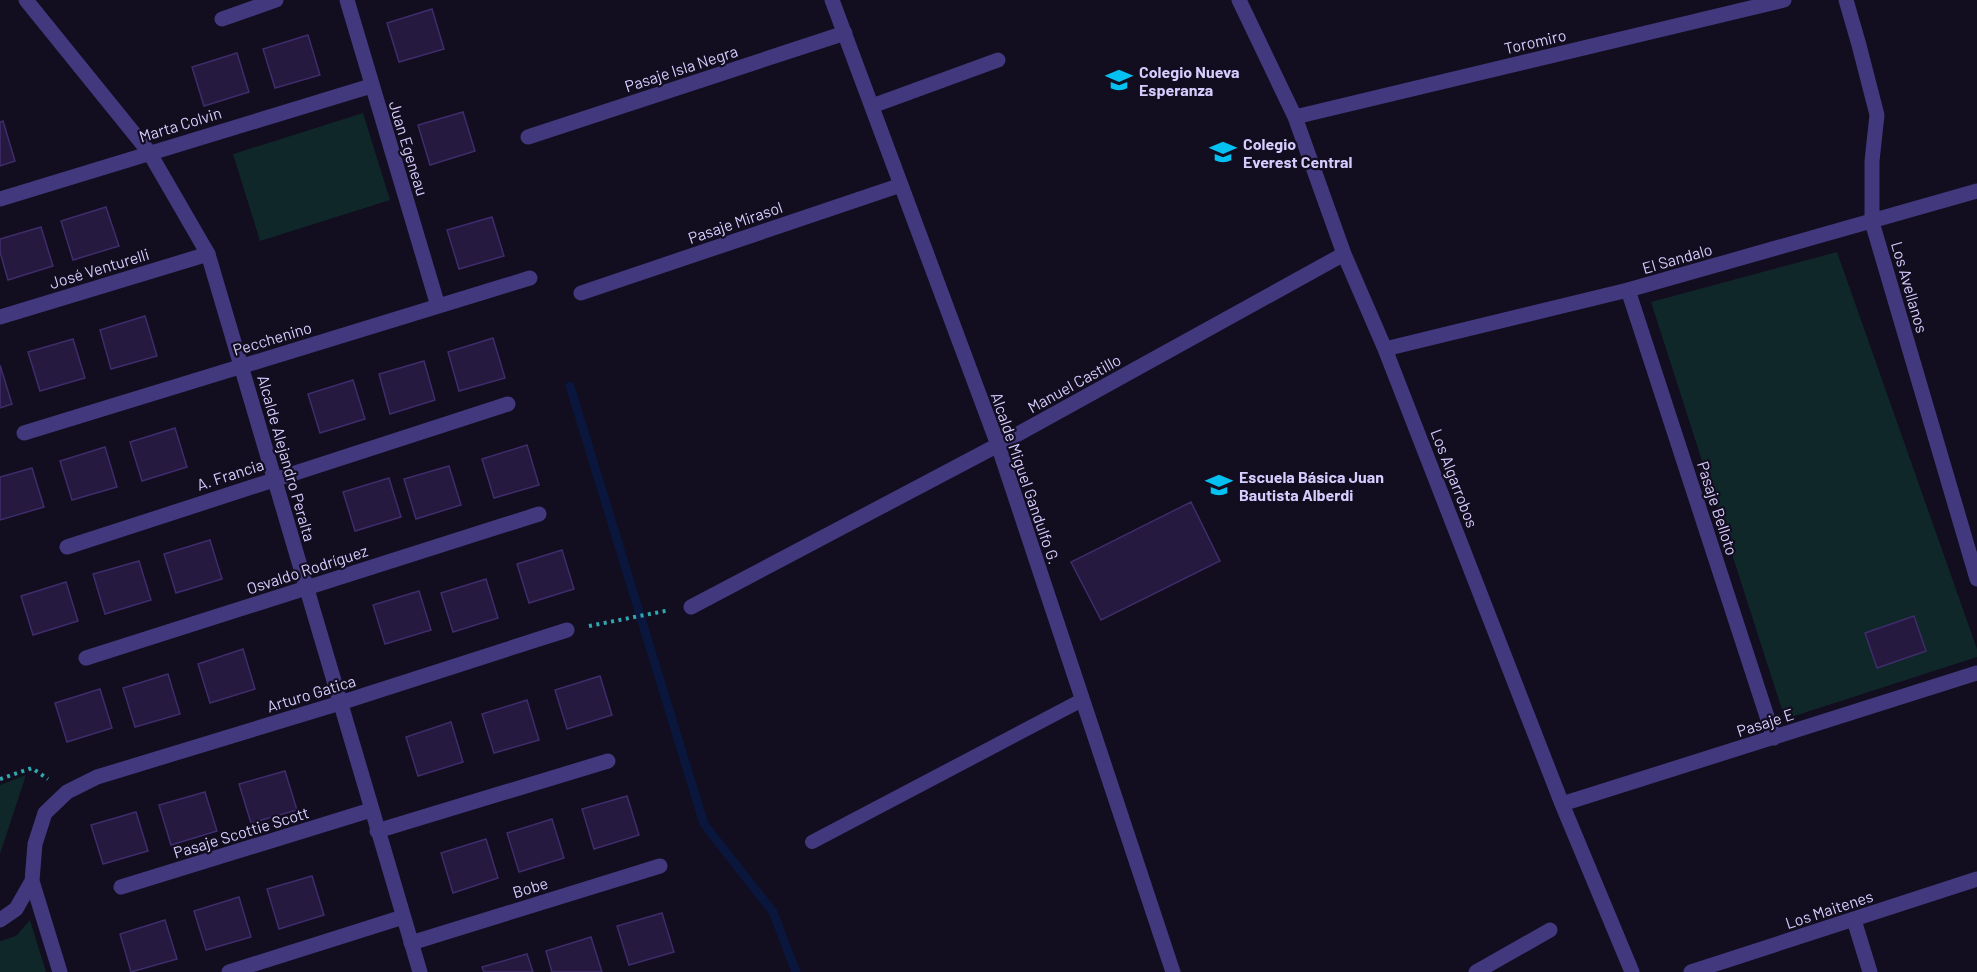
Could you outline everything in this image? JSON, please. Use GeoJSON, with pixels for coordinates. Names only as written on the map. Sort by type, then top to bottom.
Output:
{"type":"FeatureCollection","features":[{"type":"Feature","properties":{"kind":"street","name":"Alcalde Alejandro Peralta"},"geometry":{"type":"LineString","coordinates":[[26,0],[149,152],[208,254],[420,972]]}},
{"type":"Feature","properties":{"kind":"street"},"geometry":{"type":"LineString","coordinates":[[222,19],[276,0]]}},
{"type":"Feature","properties":{"kind":"street","name":"Juan Egeneau"},"geometry":{"type":"LineString","coordinates":[[347,0],[438,306]]}},
{"type":"Feature","properties":{"kind":"street","name":"Alcalde Miguel Gandulfo G."},"geometry":{"type":"LineString","coordinates":[[832,0],[998,446],[1173,972]]}},
{"type":"Feature","properties":{"kind":"street","name":"Los Algarrobos"},"geometry":{"type":"LineString","coordinates":[[1239,0],[1295,117],[1344,254],[1385,349],[1562,804],[1632,972]]}},
{"type":"Feature","properties":{"kind":"street","name":"Toromiro"},"geometry":{"type":"LineString","coordinates":[[1295,117],[1784,0]]}},
{"type":"Feature","properties":{"kind":"street","name":"Los Avellanos"},"geometry":{"type":"LineString","coordinates":[[1846,0],[1877,115],[1872,160],[1872,222],[1977,579]]}},
{"type":"Feature","properties":{"kind":"street","name":"Pasaje Isla Negra"},"geometry":{"type":"LineString","coordinates":[[528,137],[845,33]]}},
{"type":"Feature","properties":{"kind":"street"},"geometry":{"type":"LineString","coordinates":[[872,106],[998,60]]}},
{"type":"Feature","properties":{"kind":"street","name":"Marta Colvin"},"geometry":{"type":"LineString","coordinates":[[0,199],[371,86]]}},
{"type":"Feature","properties":{"kind":"street","name":"Pasaje Mirasol"},"geometry":{"type":"LineString","coordinates":[[581,293],[900,185]]}},
{"type":"Feature","properties":{"kind":"street","name":"El Sandalo"},"geometry":{"type":"LineString","coordinates":[[1385,349],[1628,290],[1977,191]]}},
{"type":"Feature","properties":{"kind":"street","name":"José Venturelli"},"geometry":{"type":"LineString","coordinates":[[0,317],[208,254]]}},
{"type":"Feature","properties":{"kind":"street","name":"Manuel Castillo"},"geometry":{"type":"LineString","coordinates":[[691,607],[998,446],[1344,254]]}},
{"type":"Feature","properties":{"kind":"street","name":"Pecchenino"},"geometry":{"type":"LineString","coordinates":[[24,433],[530,278]]}},
{"type":"Feature","properties":{"kind":"street","name":"Pasaje Belloto"},"geometry":{"type":"LineString","coordinates":[[1628,290],[1774,738]]}},
{"type":"Feature","properties":{"kind":"street","name":"A. Francia"},"geometry":{"type":"LineString","coordinates":[[67,547],[508,404]]}},
{"type":"Feature","properties":{"kind":"street","name":"Osvaldo Rodríguez"},"geometry":{"type":"LineString","coordinates":[[86,658],[539,514]]}},
{"type":"Feature","properties":{"kind":"street","name":"Arturo Gatica"},"geometry":{"type":"LineString","coordinates":[[32,881],[35,844],[45,813],[67,792],[97,777],[340,703],[567,630]]}},
{"type":"Feature","properties":{"kind":"street","name":"Pasaje E"},"geometry":{"type":"LineString","coordinates":[[1562,804],[1977,673]]}},
{"type":"Feature","properties":{"kind":"street"},"geometry":{"type":"LineString","coordinates":[[377,831],[608,761]]}},
{"type":"Feature","properties":{"kind":"street","name":"Pasaje Scottie Scott"},"geometry":{"type":"LineString","coordinates":[[121,887],[371,810]]}},
{"type":"Feature","properties":{"kind":"street","name":"Bobe"},"geometry":{"type":"LineString","coordinates":[[411,943],[660,866]]}},
{"type":"Feature","properties":{"kind":"street","name":"Los Maitenes"},"geometry":{"type":"LineString","coordinates":[[1691,972],[1977,879]]}},
{"type":"Feature","properties":{"kind":"street"},"geometry":{"type":"LineString","coordinates":[[0,920],[16,909],[32,881]]}},
{"type":"Feature","properties":{"kind":"street"},"geometry":{"type":"LineString","coordinates":[[32,881],[60,972]]}},
{"type":"Feature","properties":{"kind":"street"},"geometry":{"type":"LineString","coordinates":[[230,972],[403,917]]}},
{"type":"Feature","properties":{"kind":"street"},"geometry":{"type":"LineString","coordinates":[[1854,920],[1870,972]]}},
{"type":"Feature","properties":{"kind":"street"},"geometry":{"type":"LineString","coordinates":[[1476,972],[1550,930]]}},
{"type":"Feature","properties":{"kind":"lane"},"geometry":{"type":"LineString","coordinates":[[812,842],[1082,700]]}},
{"type":"Feature","properties":{"kind":"path"},"geometry":{"type":"LineString","coordinates":[[567,630],[691,607]]}},
{"type":"Feature","properties":{"kind":"path"},"geometry":{"type":"LineString","coordinates":[[0,779],[32,768],[67,792]]}},
{"type":"Feature","properties":{"kind":"green space"},"geometry":{"type":"Polygon","coordinates":[[[363,113],[390,200],[260,241],[233,154],[363,113]]]}},
{"type":"Feature","properties":{"kind":"green space"},"geometry":{"type":"Polygon","coordinates":[[[1837,252],[1977,649],[1977,657],[1785,719],[1651,302],[1837,252]]]}},
{"type":"Feature","properties":{"kind":"green space"},"geometry":{"type":"Polygon","coordinates":[[[26,775],[0,854],[0,785],[26,775]]]}},
{"type":"Feature","properties":{"kind":"green space"},"geometry":{"type":"Polygon","coordinates":[[[30,920],[46,972],[0,972],[0,941],[16,936],[30,920]]]}},
{"type":"Feature","properties":{"kind":"building"},"geometry":{"type":"Polygon","coordinates":[[[432,9],[444,49],[399,62],[387,23],[432,9]]]}},
{"type":"Feature","properties":{"kind":"building"},"geometry":{"type":"Polygon","coordinates":[[[308,35],[320,75],[275,88],[263,49],[308,35]]]}},
{"type":"Feature","properties":{"kind":"building"},"geometry":{"type":"Polygon","coordinates":[[[237,53],[249,92],[204,106],[192,67],[237,53]]]}},
{"type":"Feature","properties":{"kind":"building"},"geometry":{"type":"Polygon","coordinates":[[[463,112],[475,151],[430,165],[418,125],[463,112]]]}},
{"type":"Feature","properties":{"kind":"building"},"geometry":{"type":"Polygon","coordinates":[[[3,121],[15,161],[0,166],[0,122],[3,121]]]}},
{"type":"Feature","properties":{"kind":"building"},"geometry":{"type":"Polygon","coordinates":[[[106,207],[119,246],[73,260],[61,221],[106,207]]]}},
{"type":"Feature","properties":{"kind":"building"},"geometry":{"type":"Polygon","coordinates":[[[492,217],[504,256],[459,269],[447,230],[492,217]]]}},
{"type":"Feature","properties":{"kind":"building"},"geometry":{"type":"Polygon","coordinates":[[[41,227],[53,266],[8,280],[0,252],[0,239],[41,227]]]}},
{"type":"Feature","properties":{"kind":"building"},"geometry":{"type":"Polygon","coordinates":[[[145,316],[157,356],[111,369],[100,330],[145,316]]]}},
{"type":"Feature","properties":{"kind":"building"},"geometry":{"type":"Polygon","coordinates":[[[493,338],[505,378],[459,391],[448,352],[493,338]]]}},
{"type":"Feature","properties":{"kind":"building"},"geometry":{"type":"Polygon","coordinates":[[[73,339],[85,378],[40,391],[28,352],[73,339]]]}},
{"type":"Feature","properties":{"kind":"building"},"geometry":{"type":"Polygon","coordinates":[[[424,361],[435,400],[390,414],[379,374],[424,361]]]}},
{"type":"Feature","properties":{"kind":"building"},"geometry":{"type":"Polygon","coordinates":[[[0,365],[12,404],[0,408],[0,365]]]}},
{"type":"Feature","properties":{"kind":"building"},"geometry":{"type":"Polygon","coordinates":[[[353,380],[365,419],[320,433],[308,394],[353,380]]]}},
{"type":"Feature","properties":{"kind":"building"},"geometry":{"type":"Polygon","coordinates":[[[175,428],[187,467],[142,481],[130,442],[175,428]]]}},
{"type":"Feature","properties":{"kind":"building"},"geometry":{"type":"Polygon","coordinates":[[[527,445],[539,485],[494,498],[482,459],[527,445]]]}},
{"type":"Feature","properties":{"kind":"building"},"geometry":{"type":"Polygon","coordinates":[[[105,447],[117,487],[72,500],[60,461],[105,447]]]}},
{"type":"Feature","properties":{"kind":"building"},"geometry":{"type":"Polygon","coordinates":[[[449,466],[461,505],[416,519],[404,479],[449,466]]]}},
{"type":"Feature","properties":{"kind":"building"},"geometry":{"type":"Polygon","coordinates":[[[32,468],[44,507],[0,520],[0,477],[32,468]]]}},
{"type":"Feature","properties":{"kind":"building"},"geometry":{"type":"Polygon","coordinates":[[[389,478],[401,517],[355,531],[343,492],[389,478]]]}},
{"type":"Feature","properties":{"kind":"building"},"geometry":{"type":"Polygon","coordinates":[[[1191,502],[1220,561],[1101,620],[1071,562],[1191,502]]]}},
{"type":"Feature","properties":{"kind":"building"},"geometry":{"type":"Polygon","coordinates":[[[210,540],[222,579],[176,593],[164,554],[210,540]]]}},
{"type":"Feature","properties":{"kind":"building"},"geometry":{"type":"Polygon","coordinates":[[[562,550],[574,589],[529,603],[517,564],[562,550]]]}},
{"type":"Feature","properties":{"kind":"building"},"geometry":{"type":"Polygon","coordinates":[[[139,561],[151,600],[105,614],[93,574],[139,561]]]}},
{"type":"Feature","properties":{"kind":"building"},"geometry":{"type":"Polygon","coordinates":[[[486,579],[498,618],[453,632],[441,593],[486,579]]]}},
{"type":"Feature","properties":{"kind":"building"},"geometry":{"type":"Polygon","coordinates":[[[66,582],[78,621],[33,635],[21,596],[66,582]]]}},
{"type":"Feature","properties":{"kind":"building"},"geometry":{"type":"Polygon","coordinates":[[[419,591],[431,630],[385,644],[373,605],[419,591]]]}},
{"type":"Feature","properties":{"kind":"building"},"geometry":{"type":"Polygon","coordinates":[[[1914,616],[1926,651],[1877,668],[1865,633],[1914,616]]]}},
{"type":"Feature","properties":{"kind":"building"},"geometry":{"type":"Polygon","coordinates":[[[243,649],[255,689],[210,703],[198,664],[243,649]]]}},
{"type":"Feature","properties":{"kind":"building"},"geometry":{"type":"Polygon","coordinates":[[[168,674],[180,714],[135,727],[123,688],[168,674]]]}},
{"type":"Feature","properties":{"kind":"building"},"geometry":{"type":"Polygon","coordinates":[[[600,676],[612,715],[567,729],[555,690],[600,676]]]}},
{"type":"Feature","properties":{"kind":"building"},"geometry":{"type":"Polygon","coordinates":[[[100,689],[112,728],[67,742],[55,703],[100,689]]]}},
{"type":"Feature","properties":{"kind":"building"},"geometry":{"type":"Polygon","coordinates":[[[527,700],[539,740],[494,753],[482,714],[527,700]]]}},
{"type":"Feature","properties":{"kind":"building"},"geometry":{"type":"Polygon","coordinates":[[[451,722],[463,762],[418,776],[406,737],[451,722]]]}},
{"type":"Feature","properties":{"kind":"building"},"geometry":{"type":"Polygon","coordinates":[[[285,771],[297,810],[251,823],[239,784],[285,771]]]}},
{"type":"Feature","properties":{"kind":"building"},"geometry":{"type":"Polygon","coordinates":[[[205,792],[217,831],[171,845],[159,805],[205,792]]]}},
{"type":"Feature","properties":{"kind":"building"},"geometry":{"type":"Polygon","coordinates":[[[627,796],[639,835],[594,849],[582,809],[627,796]]]}},
{"type":"Feature","properties":{"kind":"building"},"geometry":{"type":"Polygon","coordinates":[[[136,812],[148,851],[103,864],[91,825],[136,812]]]}},
{"type":"Feature","properties":{"kind":"building"},"geometry":{"type":"Polygon","coordinates":[[[552,819],[564,858],[519,872],[507,833],[552,819]]]}},
{"type":"Feature","properties":{"kind":"building"},"geometry":{"type":"Polygon","coordinates":[[[486,839],[498,878],[453,893],[441,853],[486,839]]]}},
{"type":"Feature","properties":{"kind":"building"},"geometry":{"type":"Polygon","coordinates":[[[312,876],[324,915],[279,929],[267,889],[312,876]]]}},
{"type":"Feature","properties":{"kind":"building"},"geometry":{"type":"Polygon","coordinates":[[[239,897],[251,937],[206,950],[194,911],[239,897]]]}},
{"type":"Feature","properties":{"kind":"building"},"geometry":{"type":"Polygon","coordinates":[[[662,913],[674,952],[629,965],[617,926],[662,913]]]}},
{"type":"Feature","properties":{"kind":"building"},"geometry":{"type":"Polygon","coordinates":[[[165,920],[177,959],[131,972],[120,934],[165,920]]]}},
{"type":"Feature","properties":{"kind":"building"},"geometry":{"type":"Polygon","coordinates":[[[591,937],[602,972],[552,972],[546,951],[591,937]]]}},
{"type":"Feature","properties":{"kind":"building"},"geometry":{"type":"Polygon","coordinates":[[[527,954],[533,972],[484,972],[482,967],[527,954]]]}},
{"type":"Feature","properties":{"kind":"waterway"},"geometry":{"type":"LineString","coordinates":[[570,386],[704,824],[773,912],[796,972]]}},
{"type":"Feature","properties":{"kind":"place","name":"Colegio Nueva Esperanza"},"geometry":{"type":"Point","coordinates":[1119,80]}},
{"type":"Feature","properties":{"kind":"place","name":"Colegio Everest Central"},"geometry":{"type":"Point","coordinates":[1223,152]}},
{"type":"Feature","properties":{"kind":"place","name":"Escuela Básica Juan Bautista Alberdi"},"geometry":{"type":"Point","coordinates":[1219,485]}}]}
